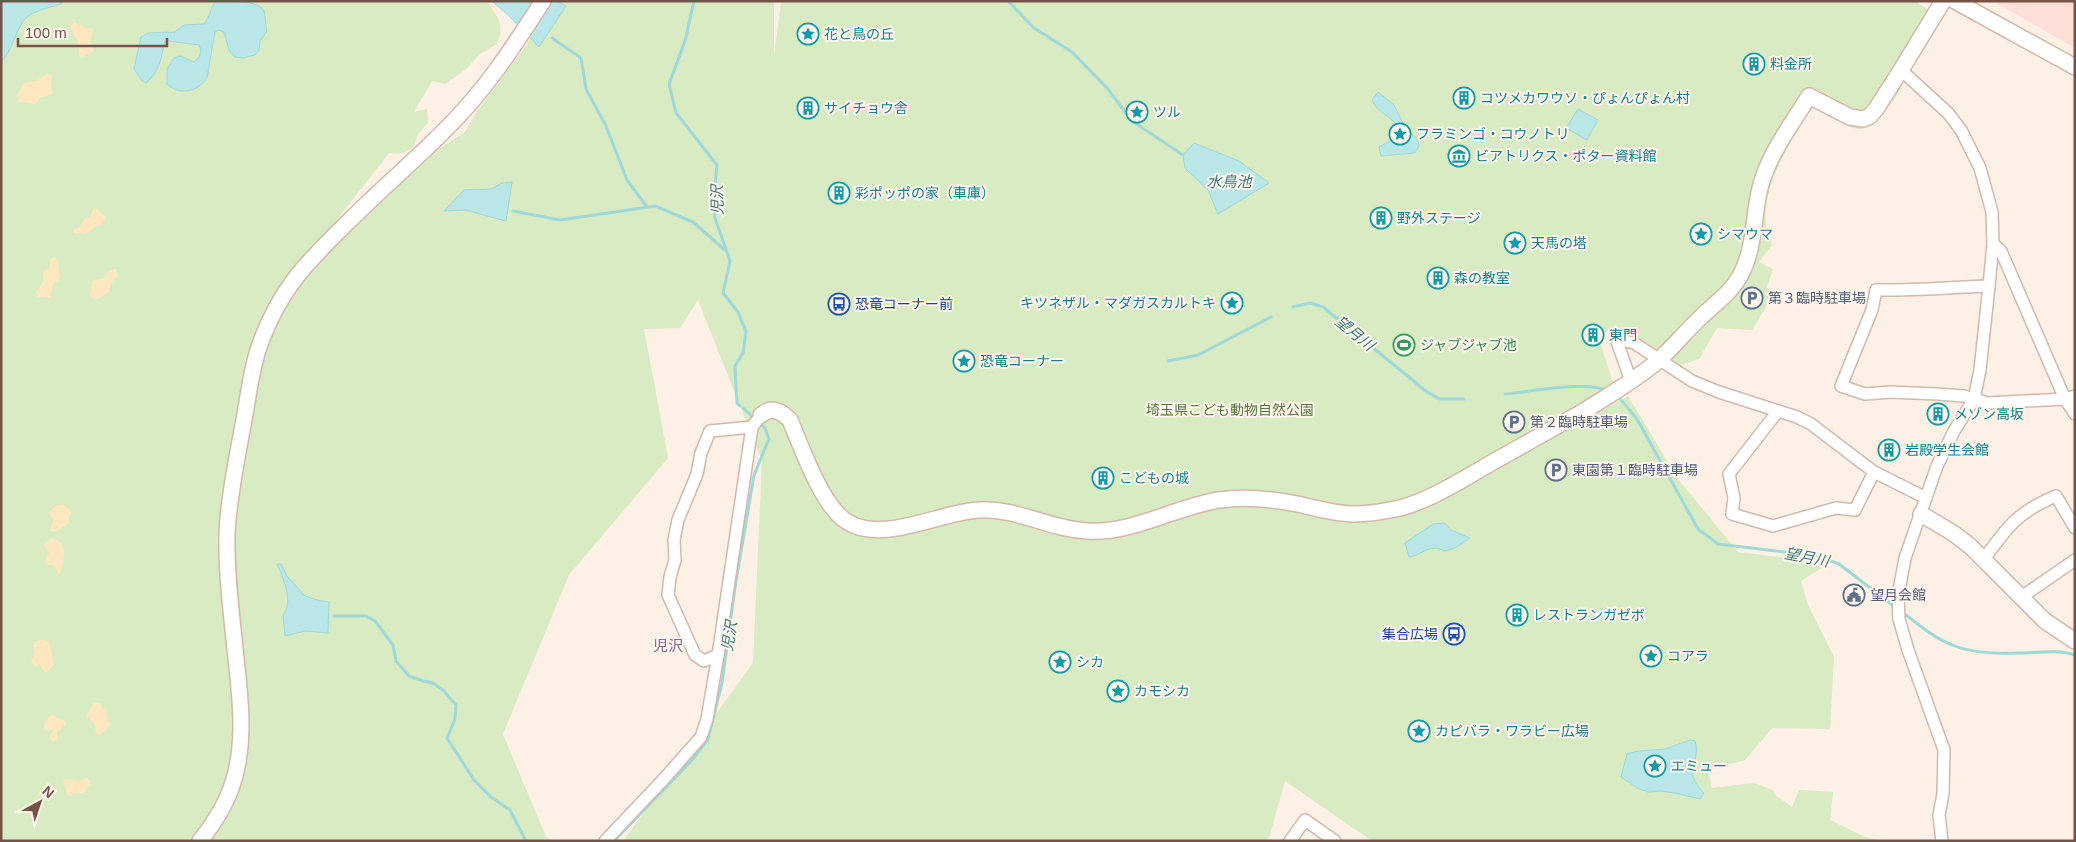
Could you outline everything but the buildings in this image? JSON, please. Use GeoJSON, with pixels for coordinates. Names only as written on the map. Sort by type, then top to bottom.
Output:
{"type":"FeatureCollection","features":[{"type":"Feature","properties":{"kind":"street"},"geometry":{"type":"LineString","coordinates":[[200,841],[217,817],[228,796],[236,772],[240,744],[242,716],[232,621],[227,533],[236,464],[259,346],[278,302],[308,261],[393,178],[444,132],[480,93],[543,1]]}},
{"type":"Feature","properties":{"kind":"street"},"geometry":{"type":"LineString","coordinates":[[605,841],[701,737],[707,719],[718,656],[756,422],[766,411],[775,410],[784,414],[790,420],[826,500],[843,520],[872,530],[890,529],[956,513],[979,510],[1015,512],[1056,525],[1088,531],[1117,528],[1148,521],[1218,500],[1255,498],[1292,503],[1326,511],[1355,514],[1401,508],[1450,486],[1559,426],[1631,381],[1659,360],[1703,315],[1732,289],[1740,276],[1749,257],[1761,186],[1778,147],[1809,96],[1850,117],[1863,119],[1870,116],[1876,110],[1943,1]]}},
{"type":"Feature","properties":{"kind":"street"},"geometry":{"type":"LineString","coordinates":[[1955,1],[2075,67]]}},
{"type":"Feature","properties":{"kind":"street"},"geometry":{"type":"LineString","coordinates":[[1901,70],[1948,113],[1972,149],[1980,168],[1992,212],[1993,244],[1989,286],[1980,370],[1974,399],[1954,431],[1936,466],[1905,558],[1898,596],[1899,618],[1908,650],[1944,750],[1943,794],[1939,815],[1942,841]]}},
{"type":"Feature","properties":{"kind":"street"},"geometry":{"type":"LineString","coordinates":[[1993,244],[2000,250],[2070,397],[2075,414]]}},
{"type":"Feature","properties":{"kind":"street"},"geometry":{"type":"LineString","coordinates":[[1989,286],[1944,287],[1910,291],[1876,290],[1872,310],[1841,386],[1865,394],[1914,392],[1964,396],[1988,403],[2070,397]]}},
{"type":"Feature","properties":{"kind":"street"},"geometry":{"type":"LineString","coordinates":[[1631,381],[1616,339],[1634,343],[1692,380],[1720,392],[1798,417],[1811,424],[1874,472],[1926,498]]}},
{"type":"Feature","properties":{"kind":"street"},"geometry":{"type":"LineString","coordinates":[[1778,411],[1729,474],[1734,498],[1732,514],[1773,526],[1836,508],[1854,510],[1874,472]]}},
{"type":"Feature","properties":{"kind":"street"},"geometry":{"type":"LineString","coordinates":[[718,656],[704,661],[695,655],[668,595],[675,560],[674,540],[678,520],[697,474],[701,453],[710,431],[756,422]]}},
{"type":"Feature","properties":{"kind":"street"},"geometry":{"type":"LineString","coordinates":[[1984,559],[2015,520],[2037,504],[2056,496],[2075,528]]}},
{"type":"Feature","properties":{"kind":"street"},"geometry":{"type":"LineString","coordinates":[[1921,514],[1953,533],[1984,559],[2020,598],[2045,621],[2075,641]]}},
{"type":"Feature","properties":{"kind":"street"},"geometry":{"type":"LineString","coordinates":[[2020,598],[2075,560]]}},
{"type":"Feature","properties":{"kind":"street"},"geometry":{"type":"LineString","coordinates":[[1290,841],[1305,820],[1335,841]]}},
{"type":"Feature","properties":{"kind":"shaded area"},"geometry":{"type":"Polygon","coordinates":[[[1993,1],[2072,1],[2075,4],[2075,48],[1993,1]]]}},
{"type":"Feature","properties":{"kind":"green space","name":"埼玉県こども動物自然公園"},"geometry":{"type":"Polygon","coordinates":[[[1,1],[487,1],[500,25],[497,44],[480,54],[466,69],[446,84],[432,81],[414,112],[427,109],[428,122],[417,136],[414,147],[403,153],[389,153],[321,240],[331,248],[440,148],[465,132],[475,114],[524,49],[552,1],[774,1],[774,57],[781,1],[1919,1],[1918,3],[1932,12],[1891,81],[1902,88],[1880,118],[1872,125],[1863,129],[1854,128],[1812,107],[1783,155],[1769,192],[1766,210],[1766,228],[1772,245],[1759,262],[1773,269],[1767,287],[1773,295],[1752,330],[1717,328],[1699,359],[1677,366],[1616,332],[1597,332],[1619,402],[1628,396],[1678,479],[1738,552],[1806,560],[1805,565],[1825,566],[1801,581],[1808,605],[1834,657],[1830,729],[1772,728],[1745,760],[1708,770],[1712,788],[1754,783],[1773,790],[1775,795],[1792,807],[1799,790],[1833,792],[1830,820],[1865,837],[1882,841],[1372,841],[1285,781],[1268,841],[623,841],[753,663],[762,461],[698,300],[680,328],[644,329],[668,458],[569,575],[503,734],[546,837],[552,841],[1,841],[1,1]]]}},
{"type":"Feature","properties":{"kind":"sand"},"geometry":{"type":"Polygon","coordinates":[[[74,22],[85,28],[93,29],[90,43],[94,51],[82,57],[79,56],[78,42],[70,27],[74,22]]]}},
{"type":"Feature","properties":{"kind":"sand"},"geometry":{"type":"Polygon","coordinates":[[[47,74],[52,76],[51,86],[53,92],[51,95],[41,97],[36,104],[19,102],[17,96],[24,83],[36,81],[47,74]]]}},
{"type":"Feature","properties":{"kind":"sand"},"geometry":{"type":"Polygon","coordinates":[[[94,208],[105,217],[103,224],[94,227],[86,234],[73,233],[74,229],[80,227],[84,219],[90,217],[94,208]]]}},
{"type":"Feature","properties":{"kind":"sand"},"geometry":{"type":"Polygon","coordinates":[[[54,257],[58,261],[60,278],[53,285],[50,298],[38,297],[36,292],[43,282],[43,273],[49,267],[50,260],[54,257]]]}},
{"type":"Feature","properties":{"kind":"sand"},"geometry":{"type":"Polygon","coordinates":[[[116,269],[118,275],[112,282],[109,292],[98,299],[92,298],[90,296],[92,281],[104,278],[106,273],[116,269]]]}},
{"type":"Feature","properties":{"kind":"sand"},"geometry":{"type":"Polygon","coordinates":[[[63,504],[72,512],[69,517],[69,523],[57,531],[51,532],[50,529],[54,520],[48,513],[57,505],[63,504]]]}},
{"type":"Feature","properties":{"kind":"sand"},"geometry":{"type":"Polygon","coordinates":[[[50,539],[61,543],[63,547],[64,557],[60,573],[58,573],[53,565],[47,565],[45,561],[49,552],[44,545],[50,539]]]}},
{"type":"Feature","properties":{"kind":"sand"},"geometry":{"type":"Polygon","coordinates":[[[43,639],[49,642],[54,665],[47,672],[44,672],[40,666],[34,666],[31,661],[35,653],[33,645],[35,642],[43,639]]]}},
{"type":"Feature","properties":{"kind":"sand"},"geometry":{"type":"Polygon","coordinates":[[[94,703],[99,703],[107,714],[107,721],[111,725],[100,735],[96,734],[95,724],[86,716],[94,703]]]}},
{"type":"Feature","properties":{"kind":"sand"},"geometry":{"type":"Polygon","coordinates":[[[52,714],[58,719],[64,720],[66,724],[57,733],[57,739],[53,742],[49,737],[54,729],[47,731],[44,728],[45,722],[52,714]]]}},
{"type":"Feature","properties":{"kind":"sand"},"geometry":{"type":"Polygon","coordinates":[[[87,778],[91,782],[84,793],[75,793],[70,796],[67,794],[63,780],[80,781],[87,778]]]}},
{"type":"Feature","properties":{"kind":"water"},"geometry":{"type":"Polygon","coordinates":[[[1,1],[62,1],[61,4],[40,10],[25,19],[1,62],[1,1]]]}},
{"type":"Feature","properties":{"kind":"water"},"geometry":{"type":"Polygon","coordinates":[[[216,1],[250,3],[261,7],[264,11],[267,31],[260,41],[259,50],[255,55],[243,58],[235,57],[229,50],[224,32],[219,30],[215,32],[207,78],[198,87],[183,91],[172,88],[167,84],[167,69],[174,58],[181,56],[193,62],[200,55],[201,50],[199,45],[168,41],[164,43],[161,60],[154,75],[146,83],[142,81],[134,69],[141,37],[148,33],[175,32],[184,25],[204,24],[216,1]]]}},
{"type":"Feature","properties":{"kind":"water"},"geometry":{"type":"Polygon","coordinates":[[[492,1],[557,1],[566,6],[539,47],[492,1]]]}},
{"type":"Feature","properties":{"kind":"water"},"geometry":{"type":"Polygon","coordinates":[[[1378,92],[1394,105],[1407,131],[1417,138],[1419,146],[1415,153],[1381,156],[1379,147],[1390,141],[1394,122],[1374,104],[1372,100],[1378,92]]]}},
{"type":"Feature","properties":{"kind":"water"},"geometry":{"type":"Polygon","coordinates":[[[1578,109],[1598,120],[1587,140],[1566,128],[1578,109]]]}},
{"type":"Feature","properties":{"kind":"water","name":"水鳥池"},"geometry":{"type":"Polygon","coordinates":[[[1194,143],[1239,161],[1269,183],[1218,214],[1208,190],[1185,168],[1183,155],[1194,143]]]}},
{"type":"Feature","properties":{"kind":"water"},"geometry":{"type":"Polygon","coordinates":[[[512,182],[506,221],[465,210],[444,211],[464,190],[491,189],[502,183],[512,182]]]}},
{"type":"Feature","properties":{"kind":"water"},"geometry":{"type":"Polygon","coordinates":[[[1445,523],[1451,530],[1470,538],[1455,548],[1444,551],[1434,548],[1409,557],[1405,543],[1433,524],[1445,523]]]}},
{"type":"Feature","properties":{"kind":"water"},"geometry":{"type":"Polygon","coordinates":[[[277,564],[281,564],[287,576],[305,596],[329,602],[328,633],[305,631],[285,636],[283,615],[288,603],[288,597],[277,564]]]}},
{"type":"Feature","properties":{"kind":"water"},"geometry":{"type":"Polygon","coordinates":[[[1690,740],[1695,741],[1696,749],[1692,772],[1693,778],[1704,793],[1700,799],[1675,793],[1648,792],[1639,789],[1621,777],[1627,754],[1638,751],[1665,749],[1690,740]]]}},
{"type":"Feature","properties":{"kind":"waterway","name":"児沢"},"geometry":{"type":"LineString","coordinates":[[694,1],[685,41],[669,84],[676,113],[717,165],[714,195],[715,218],[730,261],[723,293],[738,312],[746,331],[743,353],[735,366],[737,403],[740,406]]}},
{"type":"Feature","properties":{"kind":"waterway"},"geometry":{"type":"LineString","coordinates":[[1008,1],[1034,28],[1072,52],[1107,88],[1132,121],[1183,155]]}},
{"type":"Feature","properties":{"kind":"waterway"},"geometry":{"type":"LineString","coordinates":[[552,38],[581,58],[586,89],[606,126],[627,180],[647,207]]}},
{"type":"Feature","properties":{"kind":"waterway"},"geometry":{"type":"LineString","coordinates":[[513,211],[560,220],[655,206],[693,222],[726,251]]}},
{"type":"Feature","properties":{"kind":"waterway","name":"望月川"},"geometry":{"type":"LineString","coordinates":[[1293,307],[1310,303],[1323,307],[1427,392],[1440,399],[1464,399]]}},
{"type":"Feature","properties":{"kind":"waterway","name":"望月川"},"geometry":{"type":"LineString","coordinates":[[1168,361],[1198,355],[1271,317]]}},
{"type":"Feature","properties":{"kind":"waterway","name":"望月川"},"geometry":{"type":"LineString","coordinates":[[1505,394],[1573,387],[1599,388],[1608,391]]}},
{"type":"Feature","properties":{"kind":"waterway","name":"望月川"},"geometry":{"type":"LineString","coordinates":[[1621,400],[1637,419],[1698,529],[1718,544],[1817,556],[1839,564],[1895,607]]}},
{"type":"Feature","properties":{"kind":"waterway","name":"児沢"},"geometry":{"type":"LineString","coordinates":[[614,841],[694,758],[708,739],[722,683],[735,587],[754,475],[769,439],[765,428],[743,408]]}},
{"type":"Feature","properties":{"kind":"waterway","name":"望月川"},"geometry":{"type":"LineString","coordinates":[[1902,612],[1937,638],[1966,649],[1992,653],[2054,652],[2075,655]]}},
{"type":"Feature","properties":{"kind":"waterway"},"geometry":{"type":"LineString","coordinates":[[334,616],[366,616],[375,621],[393,645],[396,661],[409,676],[433,683],[444,691],[456,705],[455,719],[447,738],[474,780],[491,797],[510,810],[526,841]]}},
{"type":"Feature","properties":{"kind":"place","name":"花と鳥の丘"},"geometry":{"type":"Point","coordinates":[808,34]}},
{"type":"Feature","properties":{"kind":"place","name":"料金所"},"geometry":{"type":"Point","coordinates":[1754,64]}},
{"type":"Feature","properties":{"kind":"place","name":"コツメカワウソ・ぴょんぴょん村"},"geometry":{"type":"Point","coordinates":[1464,98]}},
{"type":"Feature","properties":{"kind":"place","name":"サイチョウ舎"},"geometry":{"type":"Point","coordinates":[808,108]}},
{"type":"Feature","properties":{"kind":"place","name":"ツル"},"geometry":{"type":"Point","coordinates":[1137,112]}},
{"type":"Feature","properties":{"kind":"place","name":"フラミンゴ・コウノトリ"},"geometry":{"type":"Point","coordinates":[1400,134]}},
{"type":"Feature","properties":{"kind":"place","name":"ビアトリクス・ポター資料館"},"geometry":{"type":"Point","coordinates":[1459,156]}},
{"type":"Feature","properties":{"kind":"place","name":"彩ポッポの家（車庫）"},"geometry":{"type":"Point","coordinates":[839,193]}},
{"type":"Feature","properties":{"kind":"place","name":"野外ステージ"},"geometry":{"type":"Point","coordinates":[1381,218]}},
{"type":"Feature","properties":{"kind":"place","name":"シマウマ"},"geometry":{"type":"Point","coordinates":[1701,234]}},
{"type":"Feature","properties":{"kind":"place","name":"天馬の塔"},"geometry":{"type":"Point","coordinates":[1515,243]}},
{"type":"Feature","properties":{"kind":"place","name":"森の教室"},"geometry":{"type":"Point","coordinates":[1438,278]}},
{"type":"Feature","properties":{"kind":"place","name":"第３臨時駐車場"},"geometry":{"type":"Point","coordinates":[1752,298]}},
{"type":"Feature","properties":{"kind":"place","name":"キツネザル・マダガスカルトキ"},"geometry":{"type":"Point","coordinates":[1232,303]}},
{"type":"Feature","properties":{"kind":"place","name":"恐竜コーナー前"},"geometry":{"type":"Point","coordinates":[839,304]}},
{"type":"Feature","properties":{"kind":"place","name":"東門"},"geometry":{"type":"Point","coordinates":[1593,335]}},
{"type":"Feature","properties":{"kind":"place","name":"ジャブジャブ池"},"geometry":{"type":"Point","coordinates":[1404,345]}},
{"type":"Feature","properties":{"kind":"place","name":"恐竜コーナー"},"geometry":{"type":"Point","coordinates":[964,361]}},
{"type":"Feature","properties":{"kind":"place","name":"メゾン高坂"},"geometry":{"type":"Point","coordinates":[1938,414]}},
{"type":"Feature","properties":{"kind":"place","name":"第２臨時駐車場"},"geometry":{"type":"Point","coordinates":[1514,422]}},
{"type":"Feature","properties":{"kind":"place","name":"岩殿学生会館"},"geometry":{"type":"Point","coordinates":[1889,450]}},
{"type":"Feature","properties":{"kind":"place","name":"東園第１臨時駐車場"},"geometry":{"type":"Point","coordinates":[1556,470]}},
{"type":"Feature","properties":{"kind":"place","name":"こどもの城"},"geometry":{"type":"Point","coordinates":[1103,478]}},
{"type":"Feature","properties":{"kind":"place","name":"望月会館"},"geometry":{"type":"Point","coordinates":[1854,595]}},
{"type":"Feature","properties":{"kind":"place","name":"レストランガゼボ"},"geometry":{"type":"Point","coordinates":[1517,615]}},
{"type":"Feature","properties":{"kind":"place","name":"集合広場"},"geometry":{"type":"Point","coordinates":[1454,634]}},
{"type":"Feature","properties":{"kind":"place","name":"コアラ"},"geometry":{"type":"Point","coordinates":[1651,656]}},
{"type":"Feature","properties":{"kind":"place","name":"シカ"},"geometry":{"type":"Point","coordinates":[1060,662]}},
{"type":"Feature","properties":{"kind":"place","name":"カモシカ"},"geometry":{"type":"Point","coordinates":[1118,691]}},
{"type":"Feature","properties":{"kind":"place","name":"カピバラ・ワラビー広場"},"geometry":{"type":"Point","coordinates":[1419,731]}},
{"type":"Feature","properties":{"kind":"place","name":"エミュー"},"geometry":{"type":"Point","coordinates":[1655,766]}},
{"type":"Feature","properties":{"kind":"district","name":"児沢"},"geometry":{"type":"Point","coordinates":[668,645]}}]}
